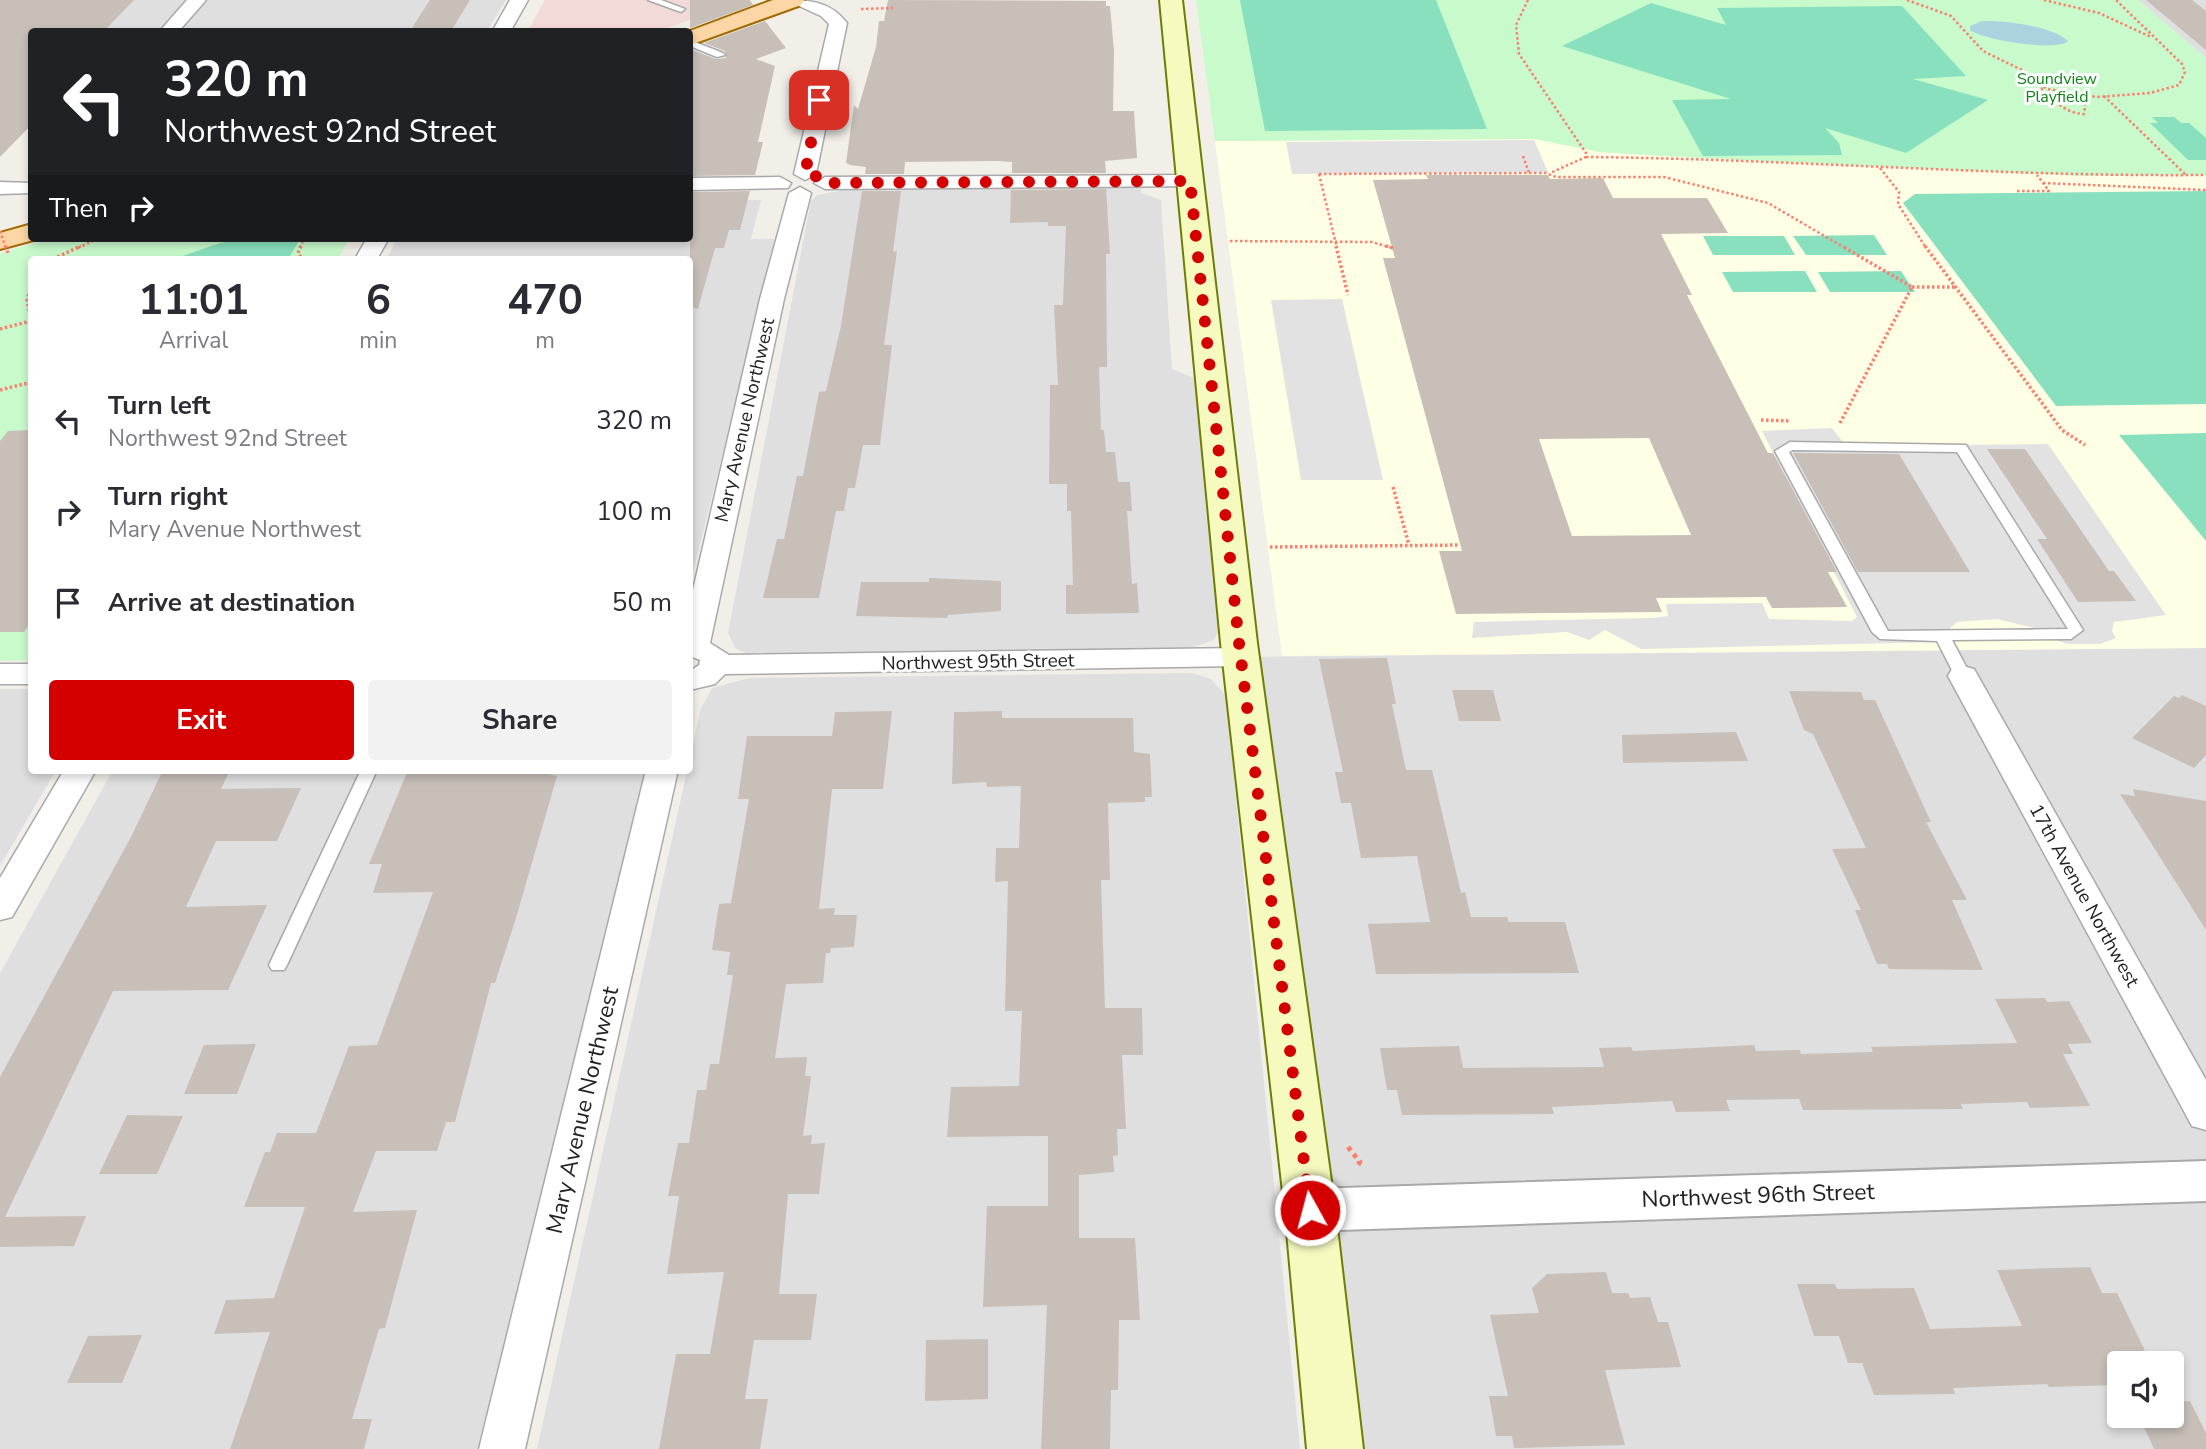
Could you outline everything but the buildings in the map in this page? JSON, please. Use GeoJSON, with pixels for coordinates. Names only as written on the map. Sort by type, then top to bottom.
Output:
{"type":"FeatureCollection","features":[{"type":"Feature","properties":{"kind":"main road"},"geometry":{"type":"LineString","coordinates":[[693,37],[794,0]]}},
{"type":"Feature","properties":{"kind":"main road"},"geometry":{"type":"LineString","coordinates":[[1171,0],[1241,657],[1310,1210],[1335,1449]]}},
{"type":"Feature","properties":{"kind":"main road"},"geometry":{"type":"LineString","coordinates":[[0,222],[28,197]]}},
{"type":"Feature","properties":{"kind":"main road"},"geometry":{"type":"LineString","coordinates":[[4,247],[28,234]]}},
{"type":"Feature","properties":{"kind":"street"},"geometry":{"type":"LineString","coordinates":[[172,28],[197,0]]}},
{"type":"Feature","properties":{"kind":"street"},"geometry":{"type":"LineString","coordinates":[[502,28],[519,0]]}},
{"type":"Feature","properties":{"kind":"street","name":"Mary Avenue Northwest"},"geometry":{"type":"LineString","coordinates":[[699,654],[795,184],[838,23],[827,12],[794,0]]}},
{"type":"Feature","properties":{"kind":"street"},"geometry":{"type":"LineString","coordinates":[[693,184],[795,184],[817,191],[825,183],[1190,181]]}},
{"type":"Feature","properties":{"kind":"street"},"geometry":{"type":"LineString","coordinates":[[0,188],[28,195]]}},
{"type":"Feature","properties":{"kind":"street"},"geometry":{"type":"LineString","coordinates":[[693,680],[704,677],[699,654]]}},
{"type":"Feature","properties":{"kind":"street","name":"Northwest 95th Street"},"geometry":{"type":"LineString","coordinates":[[699,654],[1241,657]]}},
{"type":"Feature","properties":{"kind":"street"},"geometry":{"type":"LineString","coordinates":[[0,674],[28,674]]}},
{"type":"Feature","properties":{"kind":"street","name":"17th Avenue Northwest"},"geometry":{"type":"LineString","coordinates":[[1963,676],[2206,1115]]}},
{"type":"Feature","properties":{"kind":"street"},"geometry":{"type":"LineString","coordinates":[[0,908],[78,774]]}},
{"type":"Feature","properties":{"kind":"street","name":"Mary Avenue Northwest"},"geometry":{"type":"LineString","coordinates":[[502,1449],[661,774]]}},
{"type":"Feature","properties":{"kind":"street","name":"Northwest 96th Street"},"geometry":{"type":"LineString","coordinates":[[1310,1210],[2206,1181]]}},
{"type":"Feature","properties":{"kind":"lane"},"geometry":{"type":"LineString","coordinates":[[652,0],[681,9]]}},
{"type":"Feature","properties":{"kind":"lane"},"geometry":{"type":"LineString","coordinates":[[693,44],[720,55]]}},
{"type":"Feature","properties":{"kind":"lane"},"geometry":{"type":"LineString","coordinates":[[1853,444],[1961,448],[2076,630],[2071,634],[1942,636],[1885,636],[1879,632],[1782,451],[1790,446],[1853,444]]}},
{"type":"Feature","properties":{"kind":"lane"},"geometry":{"type":"LineString","coordinates":[[1942,636],[1963,676]]}},
{"type":"Feature","properties":{"kind":"lane"},"geometry":{"type":"LineString","coordinates":[[278,965],[367,774]]}},
{"type":"Feature","properties":{"kind":"path"},"geometry":{"type":"LineString","coordinates":[[1528,0],[1516,25],[1520,54],[1579,140],[1586,157]]}},
{"type":"Feature","properties":{"kind":"path"},"geometry":{"type":"LineString","coordinates":[[1907,0],[1951,16],[1983,51],[2024,71],[2061,108],[2084,114],[2086,97]]}},
{"type":"Feature","properties":{"kind":"path"},"geometry":{"type":"LineString","coordinates":[[2044,0],[2099,13],[2154,39]]}},
{"type":"Feature","properties":{"kind":"path"},"geometry":{"type":"LineString","coordinates":[[2036,83],[2047,89],[2086,97],[2150,93],[2179,85],[2185,72],[2182,64],[2116,0]]}},
{"type":"Feature","properties":{"kind":"path"},"geometry":{"type":"LineString","coordinates":[[853,9],[893,8]]}},
{"type":"Feature","properties":{"kind":"path"},"geometry":{"type":"LineString","coordinates":[[2104,96],[2186,175]]}},
{"type":"Feature","properties":{"kind":"path"},"geometry":{"type":"LineString","coordinates":[[1523,156],[1529,173]]}},
{"type":"Feature","properties":{"kind":"path"},"geometry":{"type":"LineString","coordinates":[[1549,175],[1586,157],[1661,156],[2036,174],[2206,175]]}},
{"type":"Feature","properties":{"kind":"path"},"geometry":{"type":"LineString","coordinates":[[1880,167],[1899,192],[1898,204],[1916,234],[2062,430],[2085,445]]}},
{"type":"Feature","properties":{"kind":"path"},"geometry":{"type":"LineString","coordinates":[[1348,295],[1319,174],[1529,173],[1664,177],[1768,203],[1912,287],[1956,287]]}},
{"type":"Feature","properties":{"kind":"path"},"geometry":{"type":"LineString","coordinates":[[2017,191],[2049,191],[2036,174]]}},
{"type":"Feature","properties":{"kind":"path"},"geometry":{"type":"LineString","coordinates":[[2043,183],[2206,190]]}},
{"type":"Feature","properties":{"kind":"path"},"geometry":{"type":"LineString","coordinates":[[0,230],[4,247]]}},
{"type":"Feature","properties":{"kind":"path"},"geometry":{"type":"LineString","coordinates":[[1227,241],[1372,242],[1392,248]]}},
{"type":"Feature","properties":{"kind":"path"},"geometry":{"type":"LineString","coordinates":[[59,256],[90,242]]}},
{"type":"Feature","properties":{"kind":"path"},"geometry":{"type":"LineString","coordinates":[[1839,424],[1912,287]]}},
{"type":"Feature","properties":{"kind":"path"},"geometry":{"type":"LineString","coordinates":[[0,328],[28,322]]}},
{"type":"Feature","properties":{"kind":"path"},"geometry":{"type":"LineString","coordinates":[[0,390],[28,383]]}},
{"type":"Feature","properties":{"kind":"path"},"geometry":{"type":"LineString","coordinates":[[1393,486],[1409,545]]}},
{"type":"Feature","properties":{"kind":"path"},"geometry":{"type":"LineString","coordinates":[[1270,547],[1460,545]]}},
{"type":"Feature","properties":{"kind":"shaded area"},"geometry":{"type":"Polygon","coordinates":[[[0,0],[506,0],[489,28],[28,28],[0,0]]]}},
{"type":"Feature","properties":{"kind":"shaded area"},"geometry":{"type":"Polygon","coordinates":[[[545,0],[747,0],[668,28],[529,28],[545,0]]]}},
{"type":"Feature","properties":{"kind":"shaded area"},"geometry":{"type":"Polygon","coordinates":[[[2138,0],[2206,0],[2206,58],[2138,0]]]}},
{"type":"Feature","properties":{"kind":"shaded area"},"geometry":{"type":"Polygon","coordinates":[[[1536,139],[1599,152],[1699,158],[2083,176],[2206,175],[2206,648],[1282,656],[1215,141],[1536,139]]]}},
{"type":"Feature","properties":{"kind":"shaded area"},"geometry":{"type":"Polygon","coordinates":[[[1534,140],[1548,172],[1292,174],[1286,142],[1534,140]]]}},
{"type":"Feature","properties":{"kind":"shaded area"},"geometry":{"type":"Polygon","coordinates":[[[1141,187],[1141,193],[1161,200],[1172,369],[1197,379],[1221,626],[1214,640],[1188,649],[750,655],[735,648],[728,633],[811,201],[817,195],[843,190],[1141,187]]]}},
{"type":"Feature","properties":{"kind":"shaded area"},"geometry":{"type":"Polygon","coordinates":[[[761,200],[751,239],[776,239],[693,573],[693,256],[388,256],[396,242],[693,242],[693,201],[761,200]]]}},
{"type":"Feature","properties":{"kind":"shaded area"},"geometry":{"type":"Polygon","coordinates":[[[1342,299],[1383,480],[1301,480],[1271,300],[1342,299]]]}},
{"type":"Feature","properties":{"kind":"shaded area"},"geometry":{"type":"Polygon","coordinates":[[[1832,428],[1846,446],[2048,444],[2166,615],[2114,622],[2112,631],[2116,638],[2100,644],[2068,644],[2047,638],[2034,628],[1997,619],[1957,622],[1950,628],[1957,634],[1943,642],[1641,649],[1605,630],[1589,640],[1567,632],[1472,638],[1474,622],[1651,618],[1668,616],[1666,604],[1762,603],[1769,619],[1852,621],[1857,617],[1762,431],[1832,428]]]}},
{"type":"Feature","properties":{"kind":"shaded area"},"geometry":{"type":"Polygon","coordinates":[[[2206,648],[2206,1449],[1335,1449],[1241,657],[2206,648]]]}},
{"type":"Feature","properties":{"kind":"shaded area"},"geometry":{"type":"Polygon","coordinates":[[[1192,673],[1211,679],[1226,696],[1300,1449],[537,1449],[686,774],[693,774],[693,744],[701,708],[712,688],[749,678],[1192,673]]]}},
{"type":"Feature","properties":{"kind":"shaded area"},"geometry":{"type":"Polygon","coordinates":[[[0,689],[28,689],[28,774],[54,774],[0,866],[0,689]]]}},
{"type":"Feature","properties":{"kind":"shaded area"},"geometry":{"type":"Polygon","coordinates":[[[111,774],[647,774],[482,1449],[0,1449],[0,973],[111,774]]]}},
{"type":"Feature","properties":{"kind":"green space","name":"Soundview Playfield"},"geometry":{"type":"Polygon","coordinates":[[[1196,0],[2138,0],[2206,58],[2206,175],[2083,176],[1699,158],[1599,152],[1535,139],[1215,141],[1196,0]]]}},
{"type":"Feature","properties":{"kind":"green space"},"geometry":{"type":"Polygon","coordinates":[[[1240,0],[1436,0],[1487,129],[1265,131],[1240,0]]]}},
{"type":"Feature","properties":{"kind":"green space"},"geometry":{"type":"Polygon","coordinates":[[[1651,3],[1726,25],[1717,8],[1902,6],[1966,76],[1913,79],[1988,100],[1906,153],[1825,128],[1839,143],[1842,155],[1703,156],[1672,100],[1731,99],[1562,46],[1651,3]]]}},
{"type":"Feature","properties":{"kind":"green space"},"geometry":{"type":"Polygon","coordinates":[[[2152,117],[2174,117],[2181,123],[2189,123],[2206,138],[2206,160],[2188,160],[2150,123],[2158,123],[2152,117]]]}},
{"type":"Feature","properties":{"kind":"green space"},"geometry":{"type":"Polygon","coordinates":[[[2206,191],[2206,404],[2056,406],[1903,203],[1915,194],[2206,191]]]}},
{"type":"Feature","properties":{"kind":"green space"},"geometry":{"type":"Polygon","coordinates":[[[1874,235],[1887,255],[1806,255],[1793,236],[1874,235]]]}},
{"type":"Feature","properties":{"kind":"green space"},"geometry":{"type":"Polygon","coordinates":[[[1703,236],[1784,236],[1795,255],[1713,255],[1703,236]]]}},
{"type":"Feature","properties":{"kind":"green space"},"geometry":{"type":"Polygon","coordinates":[[[40,242],[348,242],[340,256],[28,256],[28,660],[0,661],[0,253],[40,242]]]}},
{"type":"Feature","properties":{"kind":"green space"},"geometry":{"type":"Polygon","coordinates":[[[298,242],[290,256],[183,256],[220,243],[298,242]]]}},
{"type":"Feature","properties":{"kind":"green space"},"geometry":{"type":"Polygon","coordinates":[[[1805,271],[1817,292],[1733,292],[1722,272],[1805,271]]]}},
{"type":"Feature","properties":{"kind":"green space"},"geometry":{"type":"Polygon","coordinates":[[[1901,271],[1915,292],[1830,292],[1818,272],[1901,271]]]}},
{"type":"Feature","properties":{"kind":"green space"},"geometry":{"type":"Polygon","coordinates":[[[2206,433],[2206,541],[2119,435],[2206,433]]]}},
{"type":"Feature","properties":{"kind":"water"},"geometry":{"type":"Polygon","coordinates":[[[1982,21],[2039,28],[2051,31],[2068,41],[2061,44],[2036,45],[1989,37],[1970,30],[1970,26],[1982,21]]]}},
{"type":"Feature","properties":{"kind":"route"},"geometry":{"type":"LineString","coordinates":[[819,100],[805,174],[820,177],[825,183],[1190,181],[1239,643],[1310,1210]]}}]}
